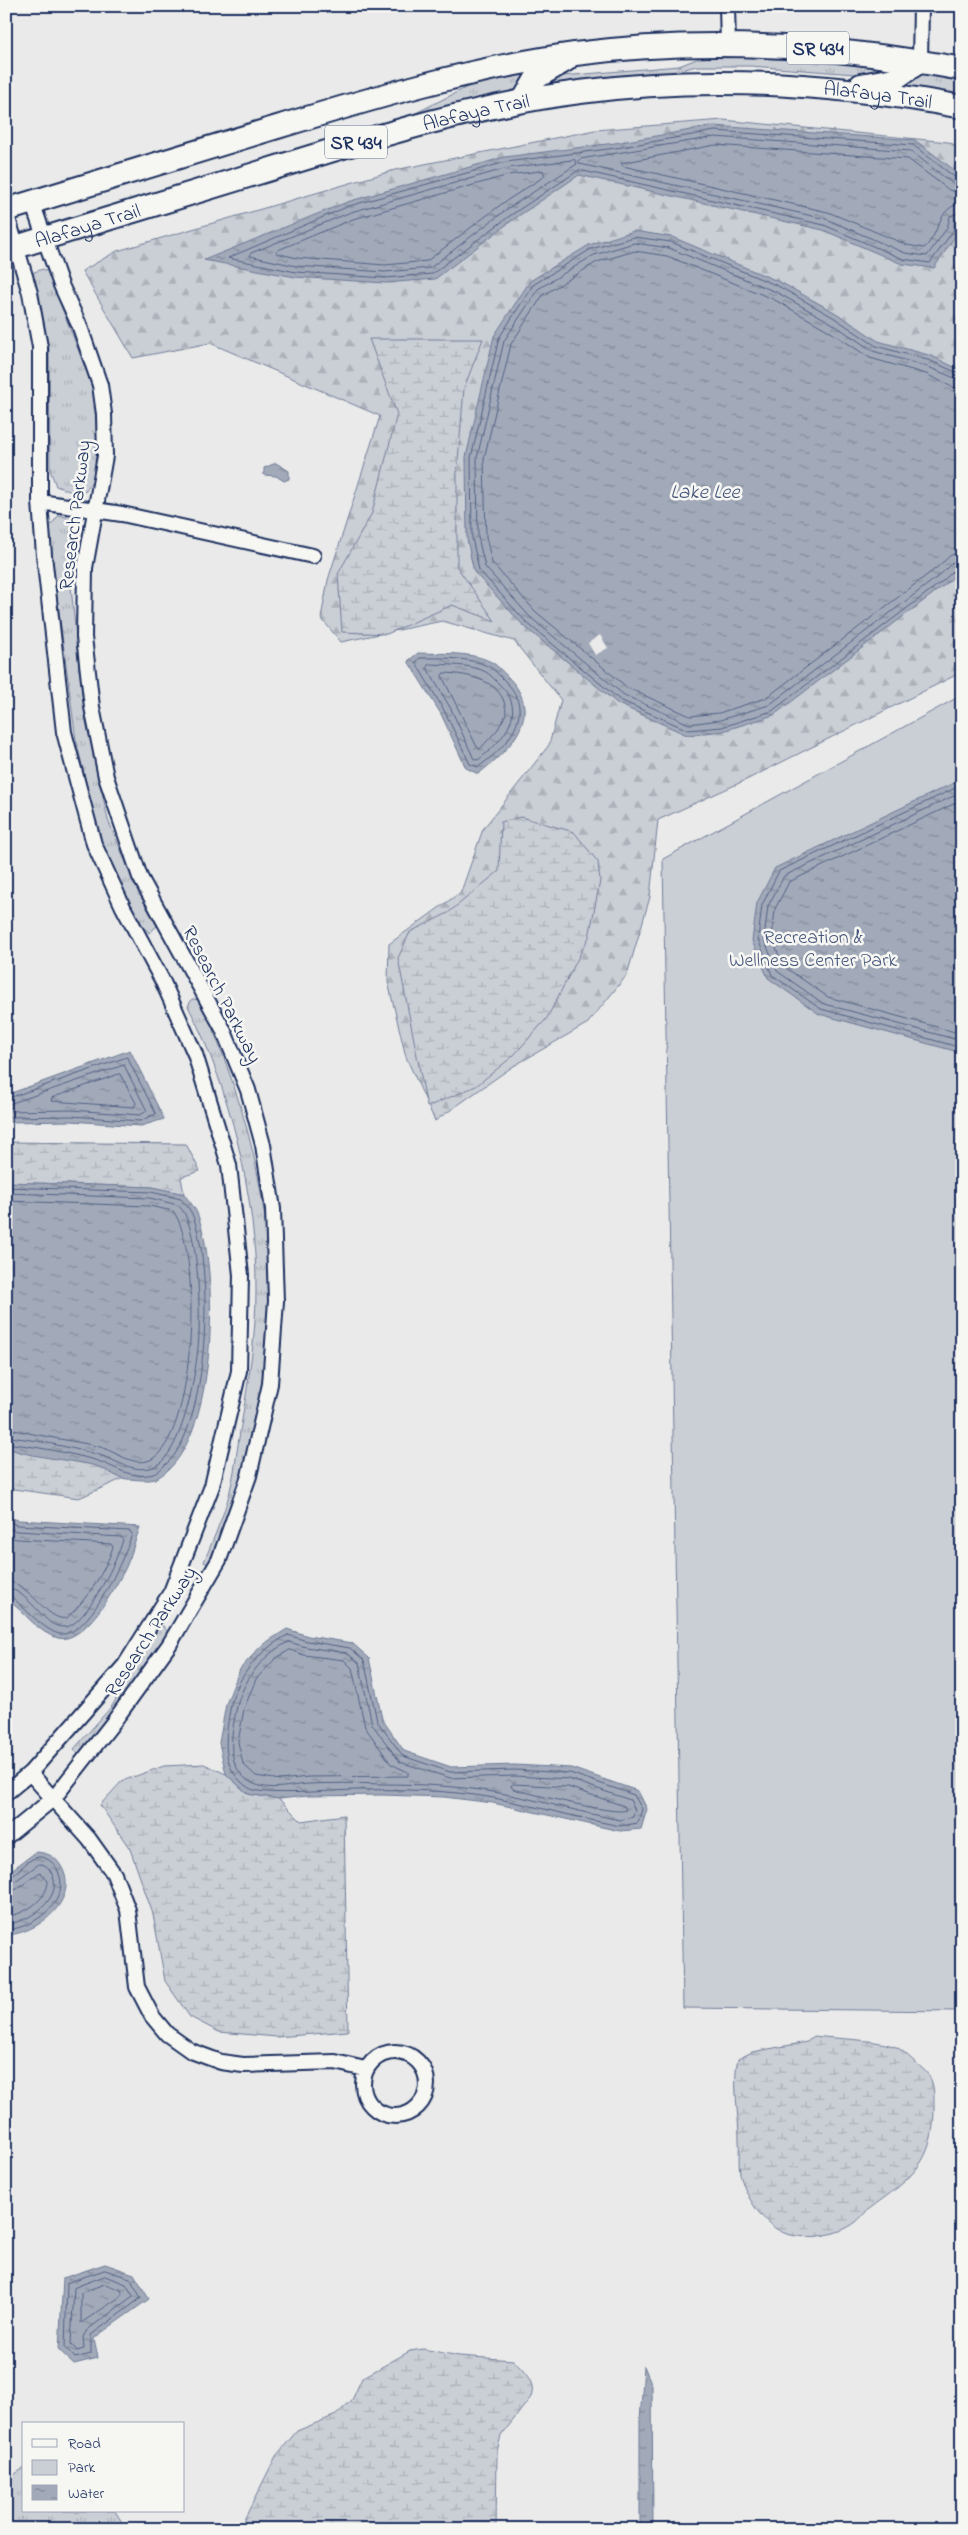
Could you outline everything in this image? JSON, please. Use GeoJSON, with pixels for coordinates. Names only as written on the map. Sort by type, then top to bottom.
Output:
{"type":"FeatureCollection","features":[{"type":"Feature","properties":{"kind":"main road","name":"Alafaya Trail"},"geometry":{"type":"LineString","coordinates":[[6,211],[371,98],[474,72],[575,54],[629,49],[728,45],[803,47],[920,61],[962,69]]}},
{"type":"Feature","properties":{"kind":"main road"},"geometry":{"type":"LineString","coordinates":[[523,101],[537,77],[575,54]]}},
{"type":"Feature","properties":{"kind":"main road"},"geometry":{"type":"LineString","coordinates":[[838,89],[894,79],[920,61]]}},
{"type":"Feature","properties":{"kind":"main road","name":"Alafaya Trail"},"geometry":{"type":"LineString","coordinates":[[11,248],[434,120],[523,101],[579,92],[683,84],[737,83],[838,89],[916,98],[962,107]]}},
{"type":"Feature","properties":{"kind":"street"},"geometry":{"type":"LineString","coordinates":[[727,6],[728,45]]}},
{"type":"Feature","properties":{"kind":"street"},"geometry":{"type":"LineString","coordinates":[[920,61],[921,6]]}},
{"type":"Feature","properties":{"kind":"street","name":"Research Parkway"},"geometry":{"type":"LineString","coordinates":[[6,1837],[54,1798],[112,1724],[169,1645],[219,1560],[249,1476],[270,1384],[276,1301],[273,1209],[263,1145],[248,1090],[224,1029],[140,877],[106,777],[92,707],[84,637],[84,568],[105,456],[104,414],[100,385],[80,327],[61,285],[32,202]]}},
{"type":"Feature","properties":{"kind":"street","name":"Research Parkway"},"geometry":{"type":"LineString","coordinates":[[6,211],[11,248],[36,318],[40,347],[40,502],[44,555],[64,732],[94,844],[123,907],[162,980],[195,1054],[229,1165],[241,1275],[239,1371],[212,1486],[171,1592],[125,1664],[30,1773],[6,1793]]}},
{"type":"Feature","properties":{"kind":"street"},"geometry":{"type":"LineString","coordinates":[[40,502],[95,510],[313,556]]}},
{"type":"Feature","properties":{"kind":"street"},"geometry":{"type":"LineString","coordinates":[[30,1773],[89,1839],[114,1874],[128,1910],[137,1987],[152,2016],[167,2034],[191,2051],[221,2062],[243,2065],[335,2062],[365,2069]]}},
{"type":"Feature","properties":{"kind":"street"},"geometry":{"type":"LineString","coordinates":[[396,2051],[407,2053],[424,2068],[427,2078],[424,2097],[419,2105],[403,2115],[382,2114],[374,2108],[363,2090],[365,2069],[375,2058],[384,2052],[396,2051]]}},
{"type":"Feature","properties":{"kind":"green space"},"geometry":{"type":"Polygon","coordinates":[[[707,55],[864,64],[899,71],[880,76],[751,66],[696,66],[660,76],[536,88],[551,77],[679,66],[707,55]]]}},
{"type":"Feature","properties":{"kind":"green space"},"geometry":{"type":"Polygon","coordinates":[[[529,72],[516,92],[414,114],[473,84],[529,72]]]}},
{"type":"Feature","properties":{"kind":"green space"},"geometry":{"type":"Polygon","coordinates":[[[915,72],[962,82],[962,98],[897,84],[915,72]]]}},
{"type":"Feature","properties":{"kind":"green space"},"geometry":{"type":"Polygon","coordinates":[[[723,120],[948,142],[962,148],[962,672],[746,780],[658,820],[650,897],[627,975],[588,1023],[512,1067],[435,1121],[406,1057],[388,982],[389,944],[461,892],[483,829],[549,745],[561,700],[514,641],[442,621],[341,642],[321,618],[328,580],[380,416],[210,343],[133,358],[82,271],[117,251],[395,170],[595,130],[723,120]]]}},
{"type":"Feature","properties":{"kind":"green space"},"geometry":{"type":"Polygon","coordinates":[[[43,269],[48,272],[94,390],[97,446],[93,479],[86,491],[77,494],[56,486],[50,470],[49,348],[33,278],[34,272],[43,269]]]}},
{"type":"Feature","properties":{"kind":"green space"},"geometry":{"type":"Polygon","coordinates":[[[369,339],[483,339],[464,388],[457,473],[457,567],[495,621],[452,605],[387,634],[342,632],[338,574],[372,513],[397,414],[369,339]]]}},
{"type":"Feature","properties":{"kind":"green space"},"geometry":{"type":"Polygon","coordinates":[[[59,515],[70,518],[75,527],[69,566],[79,667],[88,727],[108,820],[139,893],[157,926],[149,933],[135,917],[98,833],[76,740],[53,568],[50,526],[59,515]]]}},
{"type":"Feature","properties":{"kind":"green space","name":"Recreation & Wellness Center Park"},"geometry":{"type":"Polygon","coordinates":[[[962,695],[962,2065],[957,2011],[683,2008],[663,859],[962,695]]]}},
{"type":"Feature","properties":{"kind":"green space"},"geometry":{"type":"Polygon","coordinates":[[[521,817],[574,832],[598,862],[600,881],[589,937],[547,1018],[513,1056],[476,1086],[427,1107],[398,958],[410,932],[448,913],[499,871],[501,822],[521,817]]]}},
{"type":"Feature","properties":{"kind":"green space"},"geometry":{"type":"Polygon","coordinates":[[[192,999],[201,1000],[241,1109],[258,1176],[265,1217],[268,1258],[269,1300],[266,1342],[262,1384],[254,1425],[233,1505],[208,1564],[204,1562],[222,1517],[232,1482],[252,1356],[256,1291],[252,1219],[238,1145],[216,1072],[188,1006],[192,999]]]}},
{"type":"Feature","properties":{"kind":"green space"},"geometry":{"type":"Polygon","coordinates":[[[6,1142],[186,1144],[200,1171],[181,1177],[184,1194],[152,1187],[6,1182],[6,1142]]]}},
{"type":"Feature","properties":{"kind":"green space"},"geometry":{"type":"Polygon","coordinates":[[[6,1447],[95,1465],[124,1478],[79,1498],[6,1488],[6,1447]]]}},
{"type":"Feature","properties":{"kind":"green space"},"geometry":{"type":"Polygon","coordinates":[[[163,1626],[168,1632],[148,1664],[115,1710],[78,1754],[74,1749],[112,1706],[155,1631],[163,1626]]]}},
{"type":"Feature","properties":{"kind":"green space"},"geometry":{"type":"Polygon","coordinates":[[[204,1764],[226,1774],[248,1794],[279,1799],[301,1821],[344,1815],[348,2031],[277,2037],[219,2032],[190,2017],[165,1981],[153,1914],[130,1849],[100,1805],[122,1781],[164,1766],[204,1764]]]}},
{"type":"Feature","properties":{"kind":"green space"},"geometry":{"type":"Polygon","coordinates":[[[814,2036],[875,2042],[899,2049],[927,2073],[932,2082],[934,2107],[930,2143],[925,2156],[908,2178],[849,2227],[823,2236],[804,2237],[787,2234],[771,2225],[756,2209],[742,2182],[739,2169],[736,2068],[738,2059],[752,2052],[807,2042],[814,2036]]]}},
{"type":"Feature","properties":{"kind":"green space"},"geometry":{"type":"Polygon","coordinates":[[[423,2349],[459,2356],[513,2360],[530,2381],[532,2386],[531,2397],[501,2436],[497,2451],[496,2529],[243,2529],[243,2522],[276,2456],[297,2431],[336,2415],[352,2400],[362,2378],[410,2351],[423,2349]]]}},
{"type":"Feature","properties":{"kind":"green space"},"geometry":{"type":"Polygon","coordinates":[[[22,2469],[22,2512],[116,2512],[126,2529],[6,2529],[6,2480],[22,2469]]]}},
{"type":"Feature","properties":{"kind":"water"},"geometry":{"type":"Polygon","coordinates":[[[714,126],[915,140],[962,176],[962,210],[958,232],[934,268],[902,264],[823,230],[579,175],[514,219],[435,279],[385,283],[295,277],[204,260],[347,202],[505,157],[615,143],[714,126]]]}},
{"type":"Feature","properties":{"kind":"water","name":"Lake Lee"},"geometry":{"type":"Polygon","coordinates":[[[634,231],[672,237],[780,282],[836,313],[878,341],[932,356],[962,371],[962,569],[947,583],[774,715],[723,731],[687,735],[618,704],[523,625],[474,572],[467,539],[466,457],[494,336],[530,281],[589,245],[634,231]]]}},
{"type":"Feature","properties":{"kind":"water"},"geometry":{"type":"Polygon","coordinates":[[[276,463],[289,471],[289,479],[284,481],[276,476],[264,475],[264,468],[276,463]]]}},
{"type":"Feature","properties":{"kind":"water"},"geometry":{"type":"Polygon","coordinates":[[[418,653],[456,654],[485,659],[499,667],[518,690],[524,704],[524,717],[520,730],[502,753],[478,774],[466,768],[441,714],[408,661],[418,653]]]}},
{"type":"Feature","properties":{"kind":"water"},"geometry":{"type":"Polygon","coordinates":[[[962,779],[962,1053],[819,1014],[768,978],[752,941],[757,903],[775,868],[962,779]]]}},
{"type":"Feature","properties":{"kind":"water"},"geometry":{"type":"Polygon","coordinates":[[[130,1050],[164,1119],[141,1126],[71,1121],[6,1122],[6,1095],[130,1050]]]}},
{"type":"Feature","properties":{"kind":"water"},"geometry":{"type":"Polygon","coordinates":[[[6,1182],[152,1187],[184,1194],[196,1210],[204,1239],[209,1274],[211,1313],[203,1395],[192,1431],[177,1460],[157,1478],[147,1480],[127,1479],[118,1477],[96,1466],[23,1453],[6,1447],[6,1182]]]}},
{"type":"Feature","properties":{"kind":"water"},"geometry":{"type":"Polygon","coordinates":[[[6,1516],[18,1520],[140,1527],[128,1562],[115,1588],[98,1613],[78,1633],[68,1638],[58,1638],[50,1635],[6,1599],[6,1516]]]}},
{"type":"Feature","properties":{"kind":"water"},"geometry":{"type":"Polygon","coordinates":[[[287,1629],[308,1636],[352,1643],[369,1658],[382,1719],[404,1751],[451,1767],[515,1765],[571,1768],[638,1791],[647,1809],[641,1829],[620,1831],[493,1803],[444,1797],[382,1795],[308,1796],[279,1799],[248,1794],[226,1774],[219,1743],[226,1704],[240,1669],[262,1645],[287,1629]]]}},
{"type":"Feature","properties":{"kind":"water"},"geometry":{"type":"Polygon","coordinates":[[[36,1852],[51,1856],[59,1863],[66,1878],[65,1891],[61,1902],[43,1921],[18,1933],[6,1935],[6,1874],[36,1852]]]}},
{"type":"Feature","properties":{"kind":"water"},"geometry":{"type":"Polygon","coordinates":[[[105,2264],[134,2274],[149,2299],[94,2338],[98,2358],[74,2364],[59,2350],[63,2278],[105,2264]]]}},
{"type":"Feature","properties":{"kind":"water"},"geometry":{"type":"Polygon","coordinates":[[[644,2366],[652,2385],[653,2529],[640,2529],[640,2420],[644,2366]]]}},
{"type":"Feature","properties":{"kind":"pier"},"geometry":{"type":"Polygon","coordinates":[[[600,635],[608,648],[595,655],[588,643],[600,635]]]}}]}
